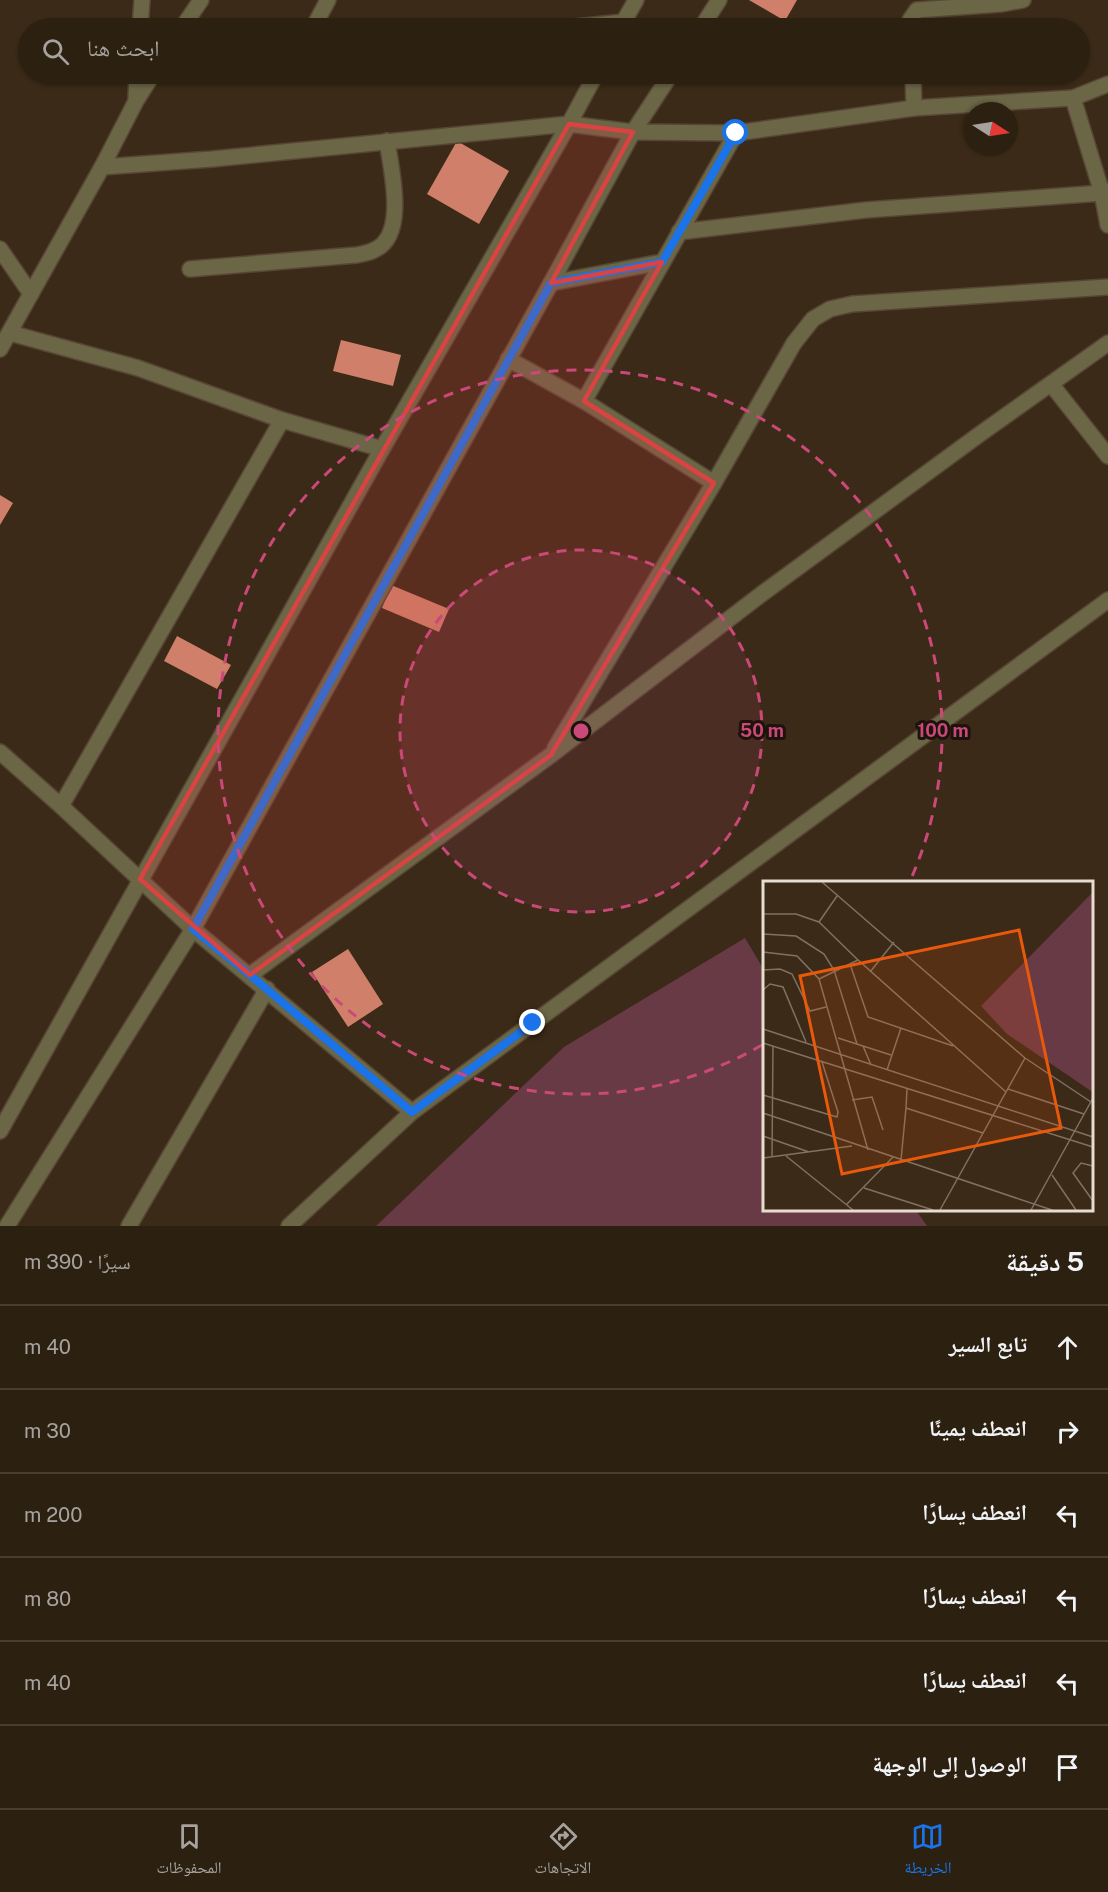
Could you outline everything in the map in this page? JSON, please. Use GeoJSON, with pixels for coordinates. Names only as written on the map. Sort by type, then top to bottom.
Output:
{"type":"FeatureCollection","features":[{"type":"Feature","properties":{"kind":"street"},"geometry":{"type":"LineString","coordinates":[[141,18],[142,0]]}},
{"type":"Feature","properties":{"kind":"street"},"geometry":{"type":"LineString","coordinates":[[189,18],[201,0]]}},
{"type":"Feature","properties":{"kind":"street"},"geometry":{"type":"LineString","coordinates":[[318,18],[328,0]]}},
{"type":"Feature","properties":{"kind":"street"},"geometry":{"type":"LineString","coordinates":[[626,18],[636,0]]}},
{"type":"Feature","properties":{"kind":"street"},"geometry":{"type":"LineString","coordinates":[[707,18],[719,0]]}},
{"type":"Feature","properties":{"kind":"street"},"geometry":{"type":"LineString","coordinates":[[911,18],[918,10],[1001,4],[1023,0]]}},
{"type":"Feature","properties":{"kind":"street"},"geometry":{"type":"LineString","coordinates":[[136,101],[137,84]]}},
{"type":"Feature","properties":{"kind":"street"},"geometry":{"type":"LineString","coordinates":[[0,349],[147,84]]}},
{"type":"Feature","properties":{"kind":"street"},"geometry":{"type":"LineString","coordinates":[[0,1131],[382,449],[591,84]]}},
{"type":"Feature","properties":{"kind":"street"},"geometry":{"type":"LineString","coordinates":[[7,1226],[193,929],[633,132],[664,84]]}},
{"type":"Feature","properties":{"kind":"street"},"geometry":{"type":"LineString","coordinates":[[913,84],[914,108]]}},
{"type":"Feature","properties":{"kind":"street"},"geometry":{"type":"LineString","coordinates":[[102,167],[223,158],[569,124],[633,132],[736,133],[914,108],[1073,98],[1108,84]]}},
{"type":"Feature","properties":{"kind":"street"},"geometry":{"type":"LineString","coordinates":[[1073,98],[1105,192],[1108,225]]}},
{"type":"Feature","properties":{"kind":"street"},"geometry":{"type":"LineString","coordinates":[[584,401],[736,133]]}},
{"type":"Feature","properties":{"kind":"street"},"geometry":{"type":"LineString","coordinates":[[190,268],[356,255],[376,250],[392,233],[396,208],[387,141]]}},
{"type":"Feature","properties":{"kind":"street"},"geometry":{"type":"LineString","coordinates":[[679,232],[866,210],[1105,192]]}},
{"type":"Feature","properties":{"kind":"street"},"geometry":{"type":"LineString","coordinates":[[0,249],[31,294]]}},
{"type":"Feature","properties":{"kind":"street"},"geometry":{"type":"LineString","coordinates":[[551,283],[662,262]]}},
{"type":"Feature","properties":{"kind":"street"},"geometry":{"type":"LineString","coordinates":[[550,756],[714,483],[794,343],[813,319],[830,309],[852,304],[1108,287]]}},
{"type":"Feature","properties":{"kind":"street"},"geometry":{"type":"LineString","coordinates":[[10,333],[138,368],[282,420],[382,449]]}},
{"type":"Feature","properties":{"kind":"street"},"geometry":{"type":"LineString","coordinates":[[250,975],[550,756],[764,593],[1108,343]]}},
{"type":"Feature","properties":{"kind":"street"},"geometry":{"type":"LineString","coordinates":[[508,359],[584,401],[714,483]]}},
{"type":"Feature","properties":{"kind":"street"},"geometry":{"type":"LineString","coordinates":[[1051,384],[1108,456]]}},
{"type":"Feature","properties":{"kind":"street"},"geometry":{"type":"LineString","coordinates":[[61,806],[282,420]]}},
{"type":"Feature","properties":{"kind":"street"},"geometry":{"type":"LineString","coordinates":[[289,1226],[412,1112],[1108,600]]}},
{"type":"Feature","properties":{"kind":"street"},"geometry":{"type":"LineString","coordinates":[[0,752],[193,929],[412,1112]]}},
{"type":"Feature","properties":{"kind":"street"},"geometry":{"type":"LineString","coordinates":[[129,1226],[267,989]]}},
{"type":"Feature","properties":{"kind":"highlighted area"},"geometry":{"type":"Polygon","coordinates":[[[569,124],[633,132],[551,283],[662,262],[584,401],[714,483],[551,755],[250,975],[140,879],[569,124]]]}},
{"type":"Feature","properties":{"kind":"shaded area"},"geometry":{"type":"Polygon","coordinates":[[[745,938],[763,968],[763,1211],[917,1211],[927,1226],[376,1226],[564,1047],[745,938]]]}},
{"type":"Feature","properties":{"kind":"building"},"geometry":{"type":"Polygon","coordinates":[[[749,0],[797,0],[787,18],[780,18],[749,0]]]}},
{"type":"Feature","properties":{"kind":"building"},"geometry":{"type":"Polygon","coordinates":[[[457,141],[509,171],[479,224],[427,194],[457,141]]]}},
{"type":"Feature","properties":{"kind":"building"},"geometry":{"type":"Polygon","coordinates":[[[341,340],[401,355],[393,386],[333,371],[341,340]]]}},
{"type":"Feature","properties":{"kind":"building"},"geometry":{"type":"Polygon","coordinates":[[[0,495],[13,503],[0,525],[0,495]]]}},
{"type":"Feature","properties":{"kind":"building"},"geometry":{"type":"Polygon","coordinates":[[[391,585],[449,609],[439,632],[382,608],[391,585]]]}},
{"type":"Feature","properties":{"kind":"building"},"geometry":{"type":"Polygon","coordinates":[[[177,636],[231,665],[217,689],[164,661],[177,636]]]}},
{"type":"Feature","properties":{"kind":"building"},"geometry":{"type":"Polygon","coordinates":[[[348,949],[383,1004],[348,1027],[312,972],[348,949]]]}},
{"type":"Feature","properties":{"kind":"route"},"geometry":{"type":"LineString","coordinates":[[533,1023],[412,1112],[193,929],[551,283],[662,262],[736,133]]}}]}
